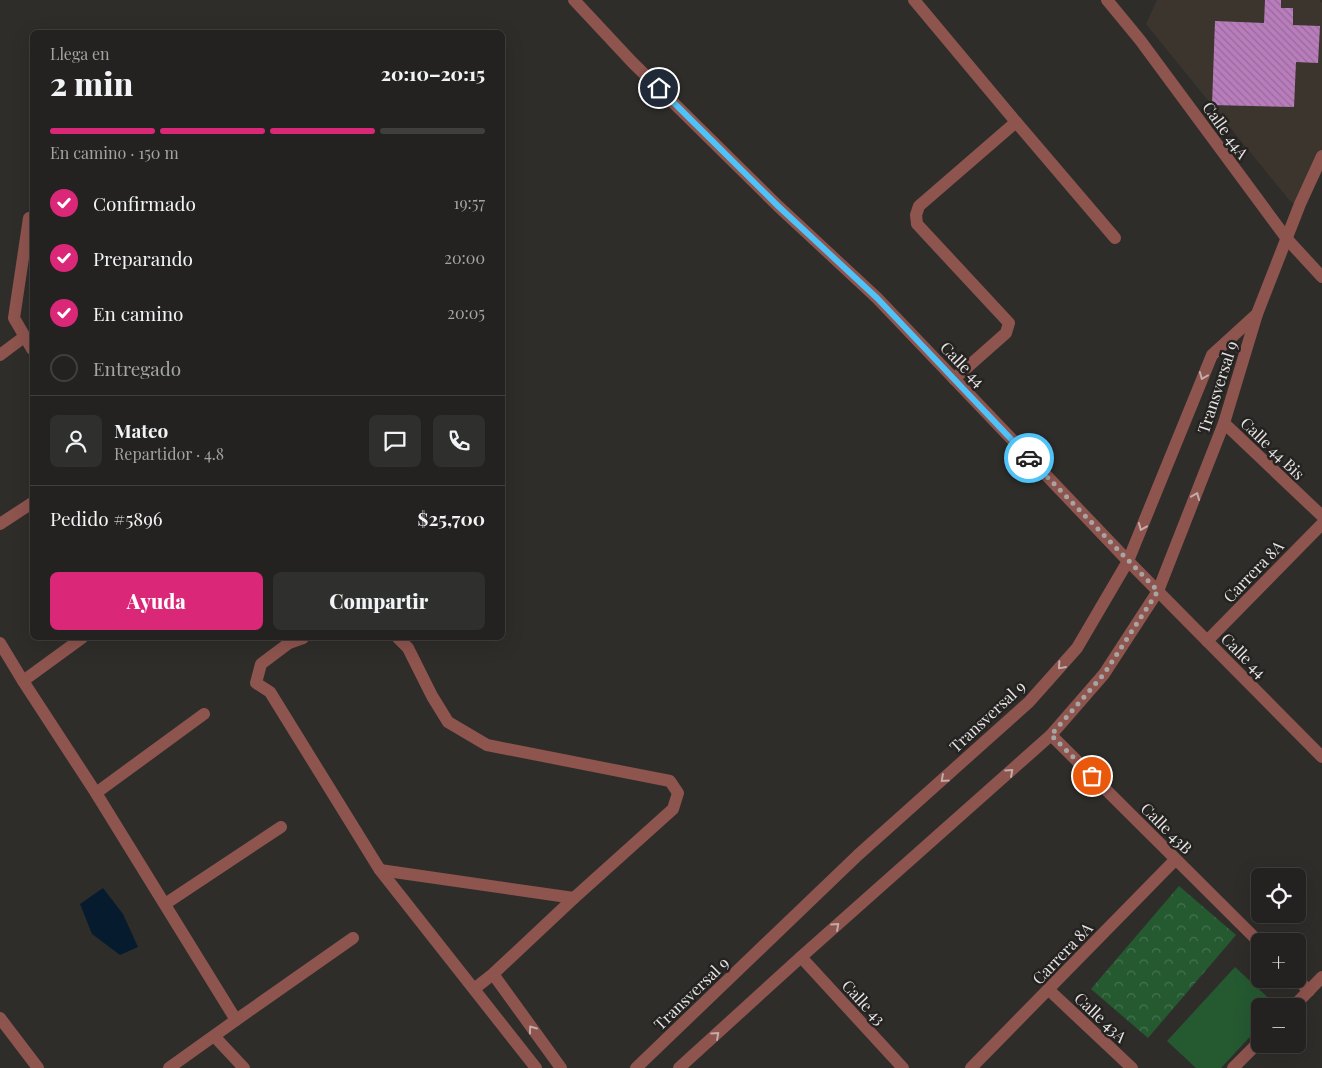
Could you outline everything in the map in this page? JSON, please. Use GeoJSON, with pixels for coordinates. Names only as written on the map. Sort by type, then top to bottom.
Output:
{"type":"FeatureCollection","features":[{"type":"Feature","properties":{"kind":"street","name":"Calle 44"},"geometry":{"type":"LineString","coordinates":[[574,0],[639,69],[778,206],[877,298],[1128,561],[1322,757]]}},
{"type":"Feature","properties":{"kind":"street"},"geometry":{"type":"LineString","coordinates":[[914,0],[1115,238]]}},
{"type":"Feature","properties":{"kind":"street","name":"Calle 44A"},"geometry":{"type":"LineString","coordinates":[[1107,0],[1140,40],[1287,239],[1322,277]]}},
{"type":"Feature","properties":{"kind":"street"},"geometry":{"type":"LineString","coordinates":[[954,379],[1006,333],[1009,323],[917,224],[916,214],[918,206],[1016,122]]}},
{"type":"Feature","properties":{"kind":"street","name":"Transversal 9"},"geometry":{"type":"LineString","coordinates":[[679,1068],[1051,735],[1104,674],[1158,591],[1224,423],[1257,314],[1322,156]]}},
{"type":"Feature","properties":{"kind":"street"},"geometry":{"type":"LineString","coordinates":[[29,218],[14,318],[30,346]]}},
{"type":"Feature","properties":{"kind":"street","name":"Transversal 9"},"geometry":{"type":"LineString","coordinates":[[636,1068],[858,855],[1029,702],[1077,648],[1128,561],[1212,355],[1257,314]]}},
{"type":"Feature","properties":{"kind":"street"},"geometry":{"type":"LineString","coordinates":[[0,355],[24,337]]}},
{"type":"Feature","properties":{"kind":"street","name":"Calle 44 Bis"},"geometry":{"type":"LineString","coordinates":[[1224,423],[1322,516]]}},
{"type":"Feature","properties":{"kind":"street"},"geometry":{"type":"LineString","coordinates":[[0,524],[30,504]]}},
{"type":"Feature","properties":{"kind":"street","name":"Carrera 8A"},"geometry":{"type":"LineString","coordinates":[[1207,641],[1322,524]]}},
{"type":"Feature","properties":{"kind":"street"},"geometry":{"type":"LineString","coordinates":[[23,680],[79,640]]}},
{"type":"Feature","properties":{"kind":"street"},"geometry":{"type":"LineString","coordinates":[[297,640],[289,643],[261,664],[256,683],[270,692],[380,870],[535,1067],[549,1052]]}},
{"type":"Feature","properties":{"kind":"street"},"geometry":{"type":"LineString","coordinates":[[400,640],[408,648],[432,696],[448,722],[486,745],[670,781],[678,793],[673,809],[574,898],[494,974],[474,989]]}},
{"type":"Feature","properties":{"kind":"street"},"geometry":{"type":"LineString","coordinates":[[0,643],[96,793],[236,1020]]}},
{"type":"Feature","properties":{"kind":"street"},"geometry":{"type":"LineString","coordinates":[[96,793],[204,714]]}},
{"type":"Feature","properties":{"kind":"street","name":"Calle 43B"},"geometry":{"type":"LineString","coordinates":[[1051,735],[1251,934]]}},
{"type":"Feature","properties":{"kind":"street"},"geometry":{"type":"LineString","coordinates":[[165,904],[281,827]]}},
{"type":"Feature","properties":{"kind":"street","name":"Carrera 8A"},"geometry":{"type":"LineString","coordinates":[[971,1068],[1175,860]]}},
{"type":"Feature","properties":{"kind":"street"},"geometry":{"type":"LineString","coordinates":[[380,870],[574,898]]}},
{"type":"Feature","properties":{"kind":"street"},"geometry":{"type":"LineString","coordinates":[[169,1068],[353,938]]}},
{"type":"Feature","properties":{"kind":"street","name":"Calle 43"},"geometry":{"type":"LineString","coordinates":[[801,957],[903,1068]]}},
{"type":"Feature","properties":{"kind":"street"},"geometry":{"type":"LineString","coordinates":[[494,974],[561,1068]]}},
{"type":"Feature","properties":{"kind":"street"},"geometry":{"type":"LineString","coordinates":[[1302,998],[1322,977]]}},
{"type":"Feature","properties":{"kind":"street"},"geometry":{"type":"LineString","coordinates":[[1306,988],[1309,991]]}},
{"type":"Feature","properties":{"kind":"street","name":"Calle 43A"},"geometry":{"type":"LineString","coordinates":[[1049,990],[1132,1068]]}},
{"type":"Feature","properties":{"kind":"street"},"geometry":{"type":"LineString","coordinates":[[0,1018],[38,1068]]}},
{"type":"Feature","properties":{"kind":"street"},"geometry":{"type":"LineString","coordinates":[[214,1036],[244,1068]]}},
{"type":"Feature","properties":{"kind":"street"},"geometry":{"type":"LineString","coordinates":[[1233,1068],[1251,1050]]}},
{"type":"Feature","properties":{"kind":"shaded area"},"geometry":{"type":"Polygon","coordinates":[[[1157,0],[1319,0],[1322,3],[1322,152],[1300,208],[1290,201],[1146,24],[1157,0]]]}},
{"type":"Feature","properties":{"kind":"green space"},"geometry":{"type":"Polygon","coordinates":[[[1179,886],[1236,935],[1148,1038],[1091,989],[1179,886]]]}},
{"type":"Feature","properties":{"kind":"green space"},"geometry":{"type":"Polygon","coordinates":[[[1235,967],[1251,982],[1251,988],[1258,988],[1268,998],[1251,998],[1251,1036],[1221,1068],[1196,1068],[1167,1041],[1235,967]]]}},
{"type":"Feature","properties":{"kind":"water"},"geometry":{"type":"Polygon","coordinates":[[[103,888],[123,914],[138,947],[120,955],[92,934],[80,904],[103,888]]]}},
{"type":"Feature","properties":{"kind":"building"},"geometry":{"type":"Polygon","coordinates":[[[1265,0],[1281,0],[1281,8],[1293,8],[1293,25],[1320,26],[1318,63],[1296,62],[1294,107],[1212,105],[1215,21],[1264,23],[1265,0]]]}},
{"type":"Feature","properties":{"kind":"way so far"},"geometry":{"type":"LineString","coordinates":[[1029,458],[1158,591],[1104,674],[1051,735],[1092,776]]}},
{"type":"Feature","properties":{"kind":"route"},"geometry":{"type":"LineString","coordinates":[[659,88],[778,206],[877,298],[1029,458]]}}]}
